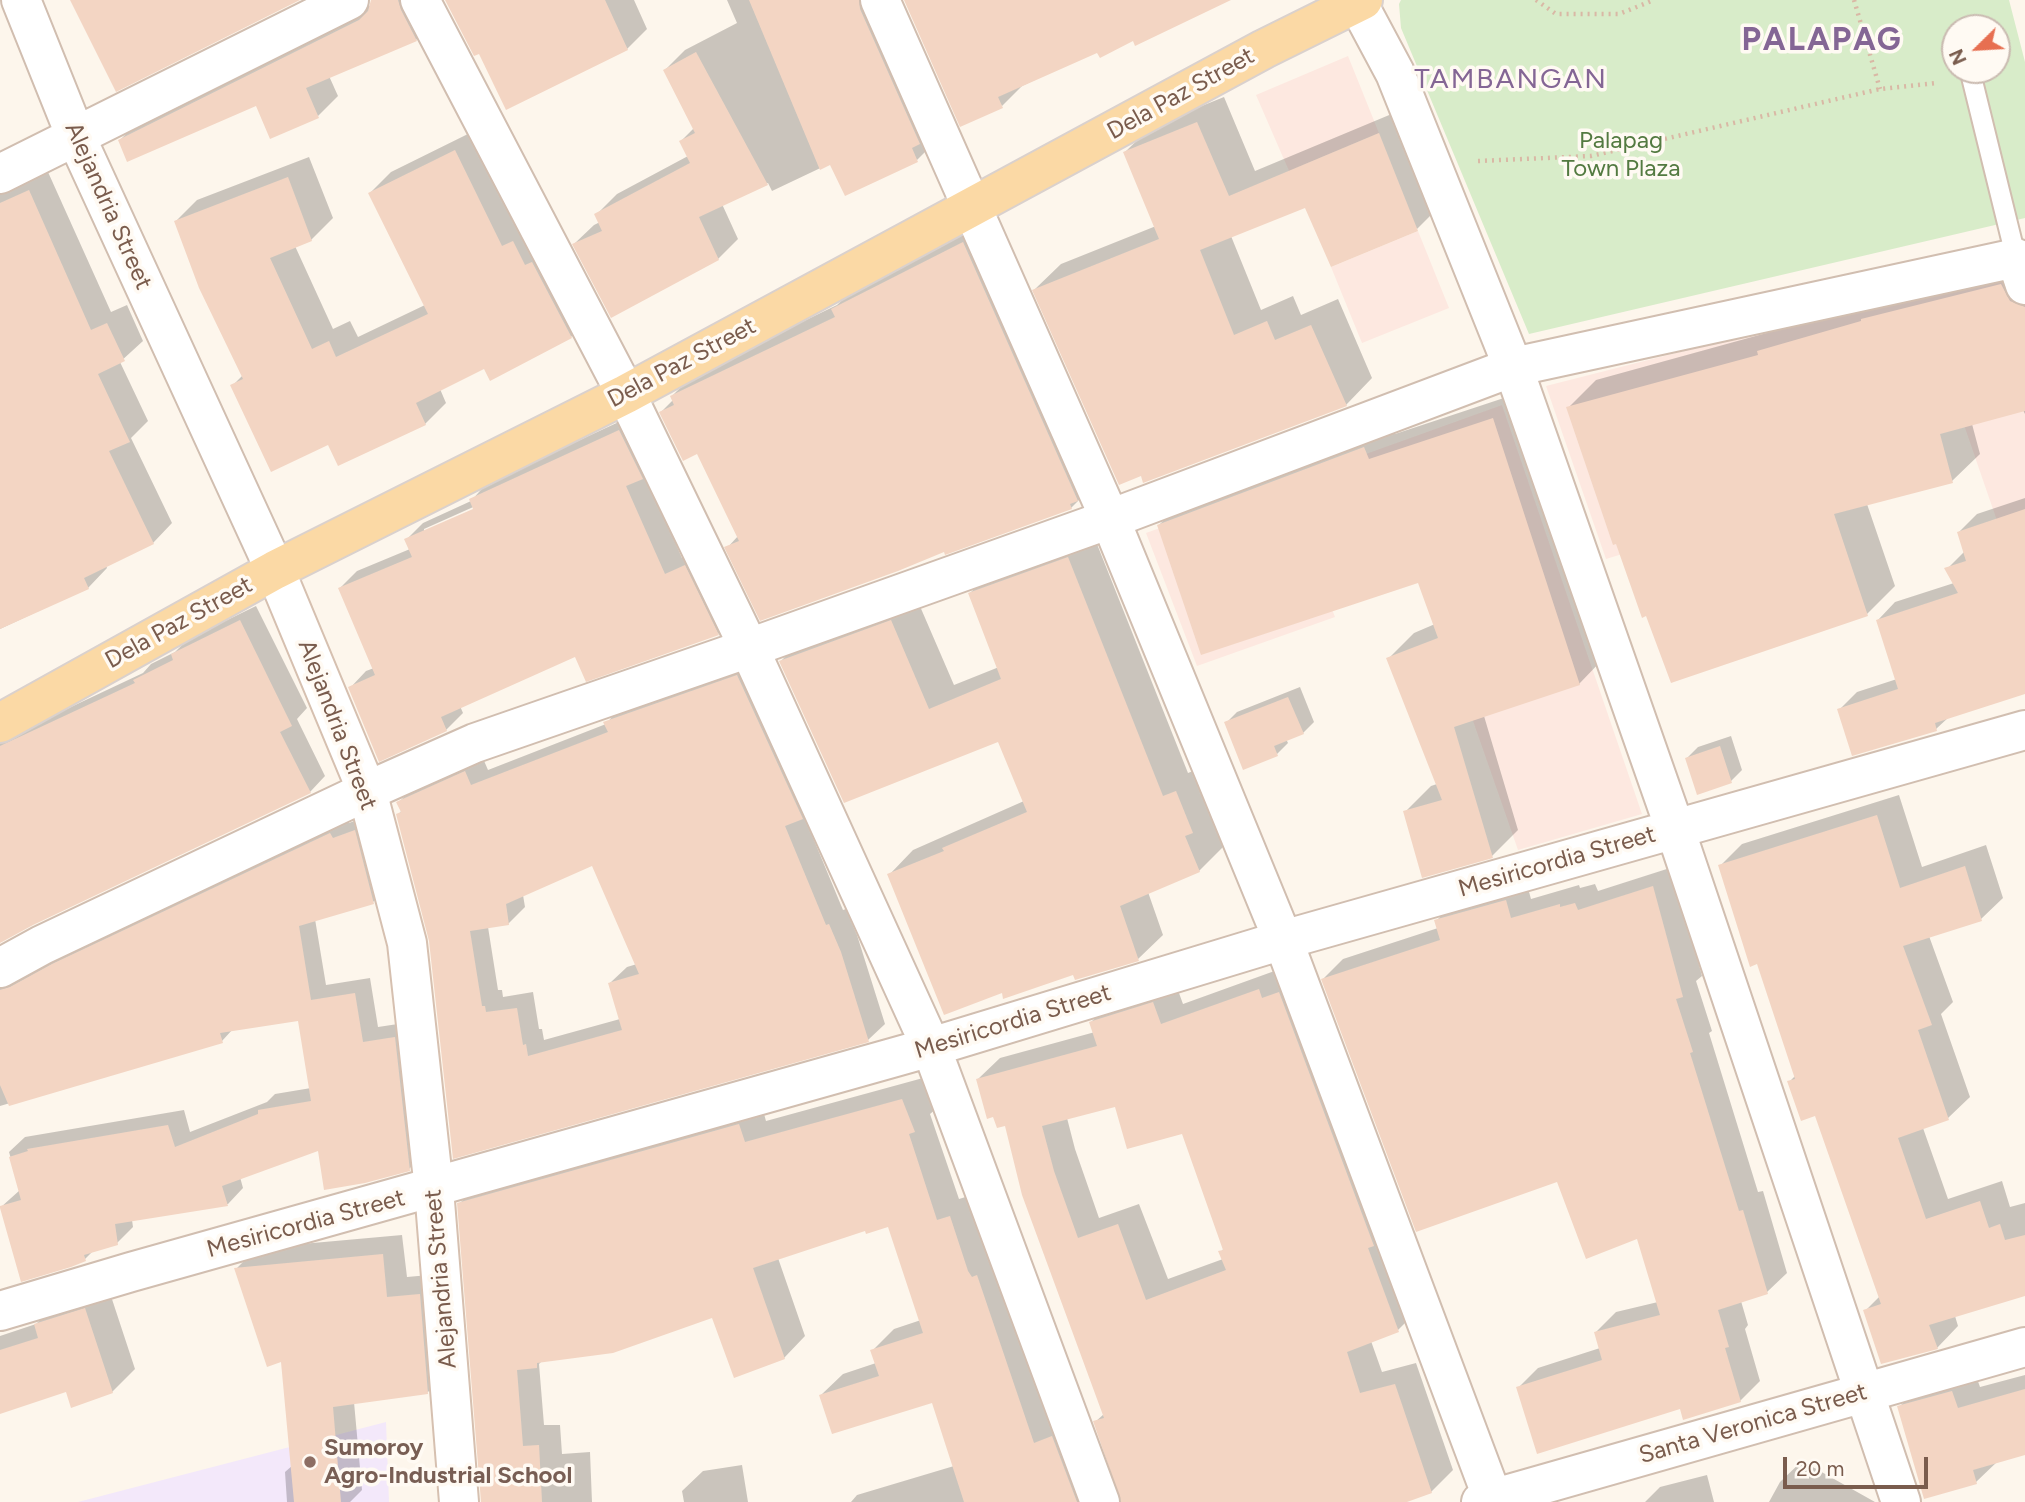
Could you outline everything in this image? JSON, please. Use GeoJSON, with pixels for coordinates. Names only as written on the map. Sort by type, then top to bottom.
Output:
{"type":"FeatureCollection","features":[{"type":"Feature","properties":{"kind":"main road","name":"Dela Paz Street"},"geometry":{"type":"LineString","coordinates":[[0,723],[275,570],[626,394],[1264,49],[1359,1]]}},
{"type":"Feature","properties":{"kind":"street","name":"Alejandria Street"},"geometry":{"type":"LineString","coordinates":[[21,0],[76,137],[275,570],[367,791],[407,943],[434,1189],[459,1502]]}},
{"type":"Feature","properties":{"kind":"street"},"geometry":{"type":"LineString","coordinates":[[0,174],[349,0]]}},
{"type":"Feature","properties":{"kind":"street"},"geometry":{"type":"LineString","coordinates":[[420,0],[626,394],[749,648],[931,1047],[1100,1502]]}},
{"type":"Feature","properties":{"kind":"street"},"geometry":{"type":"LineString","coordinates":[[880,0],[1110,519],[1283,940],[1489,1501]]}},
{"type":"Feature","properties":{"kind":"street"},"geometry":{"type":"LineString","coordinates":[[1359,1],[1395,73],[1513,366],[1675,829],[1900,1502]]}},
{"type":"Feature","properties":{"kind":"street"},"geometry":{"type":"LineString","coordinates":[[0,968],[42,945],[367,791],[475,743],[1110,519],[1513,366],[2022,266]]}},
{"type":"Feature","properties":{"kind":"street","name":"Mesiricordia Street"},"geometry":{"type":"LineString","coordinates":[[0,1311],[931,1047],[1283,940],[2025,730]]}},
{"type":"Feature","properties":{"kind":"street","name":"Santa Veronica Street"},"geometry":{"type":"LineString","coordinates":[[1489,1501],[2025,1347]]}},
{"type":"Feature","properties":{"kind":"lane"},"geometry":{"type":"LineString","coordinates":[[1973,84],[2022,266]]}},
{"type":"Feature","properties":{"kind":"path"},"geometry":{"type":"LineString","coordinates":[[1536,0],[1556,14],[1619,14],[1654,0]]}},
{"type":"Feature","properties":{"kind":"path"},"geometry":{"type":"LineString","coordinates":[[1854,0],[1880,89]]}},
{"type":"Feature","properties":{"kind":"path"},"geometry":{"type":"LineString","coordinates":[[1431,164],[1591,156],[1880,89],[1941,82]]}},
{"type":"Feature","properties":{"kind":"shaded area"},"geometry":{"type":"Polygon","coordinates":[[[1348,56],[1379,133],[1289,171],[1256,95],[1348,56]]]}},
{"type":"Feature","properties":{"kind":"shaded area"},"geometry":{"type":"Polygon","coordinates":[[[1418,231],[1449,308],[1362,343],[1331,267],[1418,231]]]}},
{"type":"Feature","properties":{"kind":"shaded area"},"geometry":{"type":"Polygon","coordinates":[[[2022,265],[2025,274],[2025,602],[1955,399],[1799,500],[1606,559],[1546,386],[2022,265]]]}},
{"type":"Feature","properties":{"kind":"shaded area"},"geometry":{"type":"Polygon","coordinates":[[[1502,405],[1642,814],[1518,850],[1405,526],[1312,557],[1335,617],[1197,666],[1146,533],[1502,405]]]}},
{"type":"Feature","properties":{"kind":"shaded area","name":"Sumoroy Agro-Industrial School"},"geometry":{"type":"Polygon","coordinates":[[[386,1422],[389,1502],[78,1502],[386,1422]]]}},
{"type":"Feature","properties":{"kind":"green space","name":"Palapag Town Plaza"},"geometry":{"type":"Polygon","coordinates":[[[1401,0],[2009,0],[2025,62],[2025,218],[1529,334],[1401,28],[1401,0]]]}},
{"type":"Feature","properties":{"kind":"building"},"geometry":{"type":"Polygon","coordinates":[[[70,0],[300,0],[116,92],[70,0]]]}},
{"type":"Feature","properties":{"kind":"building"},"geometry":{"type":"Polygon","coordinates":[[[371,0],[398,0],[417,41],[306,88],[319,118],[270,139],[256,106],[127,162],[118,140],[359,20],[368,11],[371,0]]]}},
{"type":"Feature","properties":{"kind":"building"},"geometry":{"type":"Polygon","coordinates":[[[445,0],[605,0],[628,50],[506,110],[479,54],[474,56],[445,0]]]}},
{"type":"Feature","properties":{"kind":"building"},"geometry":{"type":"Polygon","coordinates":[[[749,0],[859,0],[860,9],[920,144],[912,148],[918,162],[845,196],[830,165],[820,170],[749,0]]]}},
{"type":"Feature","properties":{"kind":"building"},"geometry":{"type":"Polygon","coordinates":[[[904,0],[1231,0],[1135,46],[1133,41],[1100,58],[1097,53],[998,97],[1003,108],[960,127],[904,0]]]}},
{"type":"Feature","properties":{"kind":"building"},"geometry":{"type":"Polygon","coordinates":[[[696,52],[768,185],[699,217],[719,260],[611,318],[572,244],[602,231],[594,214],[690,163],[679,141],[695,133],[663,70],[696,52]]]}},
{"type":"Feature","properties":{"kind":"building"},"geometry":{"type":"Polygon","coordinates":[[[1197,122],[1229,196],[1379,133],[1418,231],[1331,267],[1305,208],[1200,250],[1234,335],[1267,321],[1275,340],[1311,325],[1347,406],[1143,483],[1141,476],[1119,485],[1032,290],[1159,239],[1123,152],[1197,122]]]}},
{"type":"Feature","properties":{"kind":"building"},"geometry":{"type":"Polygon","coordinates":[[[455,150],[502,246],[513,241],[525,265],[532,262],[572,338],[490,381],[484,369],[416,403],[426,425],[338,466],[328,445],[271,472],[230,385],[243,379],[199,288],[174,221],[288,177],[312,241],[270,258],[312,349],[329,341],[336,357],[428,314],[368,193],[455,150]]]}},
{"type":"Feature","properties":{"kind":"building"},"geometry":{"type":"Polygon","coordinates":[[[29,190],[91,330],[107,323],[125,361],[98,374],[130,442],[109,451],[154,544],[84,578],[89,589],[0,629],[0,203],[29,190]]]}},
{"type":"Feature","properties":{"kind":"building"},"geometry":{"type":"Polygon","coordinates":[[[963,242],[1078,501],[1070,504],[1072,509],[945,555],[944,552],[760,621],[724,547],[739,541],[697,454],[683,461],[659,412],[674,405],[670,396],[835,317],[831,309],[963,242]]]}},
{"type":"Feature","properties":{"kind":"building"},"geometry":{"type":"Polygon","coordinates":[[[2001,284],[2010,301],[2025,307],[2025,411],[1940,434],[1953,483],[1834,514],[1868,616],[1671,683],[1646,616],[1642,618],[1616,544],[1613,545],[1566,407],[1758,355],[1757,351],[1861,319],[2001,284]]]}},
{"type":"Feature","properties":{"kind":"building"},"geometry":{"type":"Polygon","coordinates":[[[1493,418],[1580,685],[1454,727],[1493,858],[1422,878],[1403,811],[1442,800],[1386,658],[1438,638],[1418,583],[1201,655],[1157,525],[1364,447],[1369,459],[1493,418]]]}},
{"type":"Feature","properties":{"kind":"building"},"geometry":{"type":"Polygon","coordinates":[[[619,430],[643,479],[626,486],[665,574],[685,565],[719,635],[586,682],[575,657],[441,717],[447,731],[379,762],[348,687],[375,675],[338,588],[412,557],[404,539],[473,509],[469,499],[619,430]]]}},
{"type":"Feature","properties":{"kind":"building"},"geometry":{"type":"Polygon","coordinates":[[[2025,509],[2025,694],[1935,723],[1937,731],[1852,756],[1837,709],[1898,689],[1876,620],[1958,593],[1944,568],[1966,561],[1957,532],[2025,509]]]}},
{"type":"Feature","properties":{"kind":"building"},"geometry":{"type":"Polygon","coordinates":[[[1068,557],[1163,796],[1176,791],[1193,833],[1185,836],[1200,872],[1120,906],[1139,961],[1075,980],[1073,975],[1003,999],[1002,993],[944,1015],[887,874],[1027,812],[998,742],[844,803],[779,661],[891,620],[929,709],[1001,679],[968,593],[1068,557]]]}},
{"type":"Feature","properties":{"kind":"building"},"geometry":{"type":"Polygon","coordinates":[[[240,620],[292,726],[280,732],[311,793],[0,943],[0,746],[135,683],[133,680],[173,660],[171,654],[240,620]]]}},
{"type":"Feature","properties":{"kind":"building"},"geometry":{"type":"Polygon","coordinates":[[[737,675],[803,819],[785,826],[826,925],[829,924],[841,952],[869,1042],[453,1159],[429,941],[396,814],[401,812],[396,802],[465,771],[471,785],[608,732],[603,722],[737,675]],[[592,866],[506,904],[509,925],[470,931],[482,1006],[485,1006],[486,1012],[517,1008],[523,1045],[526,1044],[528,1056],[622,1030],[608,983],[639,974],[592,866]]]}},
{"type":"Feature","properties":{"kind":"building"},"geometry":{"type":"Polygon","coordinates":[[[1288,697],[1304,734],[1274,746],[1278,756],[1243,770],[1224,722],[1288,697]]]}},
{"type":"Feature","properties":{"kind":"building"},"geometry":{"type":"Polygon","coordinates":[[[1720,746],[1732,783],[1697,795],[1685,758],[1720,746]]]}},
{"type":"Feature","properties":{"kind":"building"},"geometry":{"type":"Polygon","coordinates":[[[1877,815],[1900,888],[1965,866],[1982,921],[1903,946],[1932,1025],[1918,1030],[1949,1120],[1898,1138],[1926,1219],[1980,1201],[1989,1228],[2000,1224],[2005,1240],[2025,1235],[2025,1296],[1929,1325],[1938,1349],[1881,1364],[1863,1310],[1881,1304],[1815,1116],[1801,1121],[1787,1081],[1795,1079],[1757,964],[1750,967],[1718,865],[1877,815]]]}},
{"type":"Feature","properties":{"kind":"building"},"geometry":{"type":"Polygon","coordinates":[[[355,830],[374,904],[299,926],[311,1000],[355,993],[363,1042],[395,1037],[410,1171],[324,1190],[318,1151],[222,1186],[228,1206],[115,1224],[118,1245],[84,1255],[86,1261],[71,1267],[21,1282],[0,1208],[21,1200],[9,1157],[28,1151],[27,1149],[168,1125],[175,1147],[258,1114],[258,1110],[311,1101],[298,1021],[220,1033],[223,1043],[9,1106],[0,1085],[0,990],[330,833],[333,838],[355,830]]]}},
{"type":"Feature","properties":{"kind":"building"},"geometry":{"type":"Polygon","coordinates":[[[1653,886],[1683,997],[1676,999],[1693,1052],[1690,1053],[1768,1294],[1718,1310],[1729,1347],[1725,1348],[1741,1402],[1683,1420],[1680,1409],[1537,1454],[1516,1387],[1602,1360],[1594,1332],[1660,1315],[1637,1239],[1586,1259],[1557,1182],[1416,1232],[1321,979],[1440,940],[1434,920],[1506,900],[1511,918],[1560,904],[1560,907],[1575,903],[1578,910],[1653,886]]]}},
{"type":"Feature","properties":{"kind":"building"},"geometry":{"type":"Polygon","coordinates":[[[1259,989],[1262,998],[1279,992],[1374,1246],[1368,1248],[1399,1332],[1347,1352],[1360,1393],[1395,1384],[1432,1493],[1407,1502],[1121,1502],[1093,1421],[1104,1418],[1022,1195],[1005,1126],[997,1128],[993,1117],[987,1119],[976,1079],[1097,1046],[1089,1022],[1153,1002],[1161,1024],[1259,989]],[[1115,1107],[1042,1126],[1054,1171],[1078,1238],[1118,1224],[1146,1300],[1226,1270],[1218,1251],[1223,1250],[1182,1134],[1127,1149],[1115,1107]]]}},
{"type":"Feature","properties":{"kind":"building"},"geometry":{"type":"Polygon","coordinates":[[[902,1099],[915,1132],[909,1134],[937,1220],[950,1216],[968,1271],[972,1277],[977,1275],[1034,1443],[1052,1436],[1077,1502],[964,1502],[932,1403],[832,1434],[819,1395],[879,1376],[870,1350],[923,1333],[888,1227],[866,1234],[865,1231],[753,1268],[785,1359],[734,1378],[712,1318],[613,1353],[537,1363],[537,1368],[517,1370],[523,1446],[539,1445],[542,1502],[481,1502],[457,1203],[739,1124],[745,1142],[902,1099]]]}},
{"type":"Feature","properties":{"kind":"building"},"geometry":{"type":"Polygon","coordinates":[[[383,1254],[387,1297],[420,1294],[428,1394],[333,1407],[341,1502],[294,1502],[281,1362],[267,1367],[234,1268],[383,1254]]]}},
{"type":"Feature","properties":{"kind":"building"},"geometry":{"type":"Polygon","coordinates":[[[85,1308],[113,1393],[71,1408],[66,1392],[0,1414],[0,1350],[38,1338],[34,1324],[85,1308]]]}},
{"type":"Feature","properties":{"kind":"building"},"geometry":{"type":"Polygon","coordinates":[[[2025,1389],[2025,1455],[1973,1470],[1977,1484],[1924,1499],[1897,1406],[1952,1391],[1958,1408],[2025,1389]]]}},
{"type":"Feature","properties":{"kind":"place","name":"Sumoroy Agro-Industrial School"},"geometry":{"type":"Point","coordinates":[310,1462]}},
{"type":"Feature","properties":{"kind":"district","name":"PALAPAG"},"geometry":{"type":"Point","coordinates":[1822,41]}},
{"type":"Feature","properties":{"kind":"district","name":"TAMBANGAN"},"geometry":{"type":"Point","coordinates":[1511,80]}}]}
